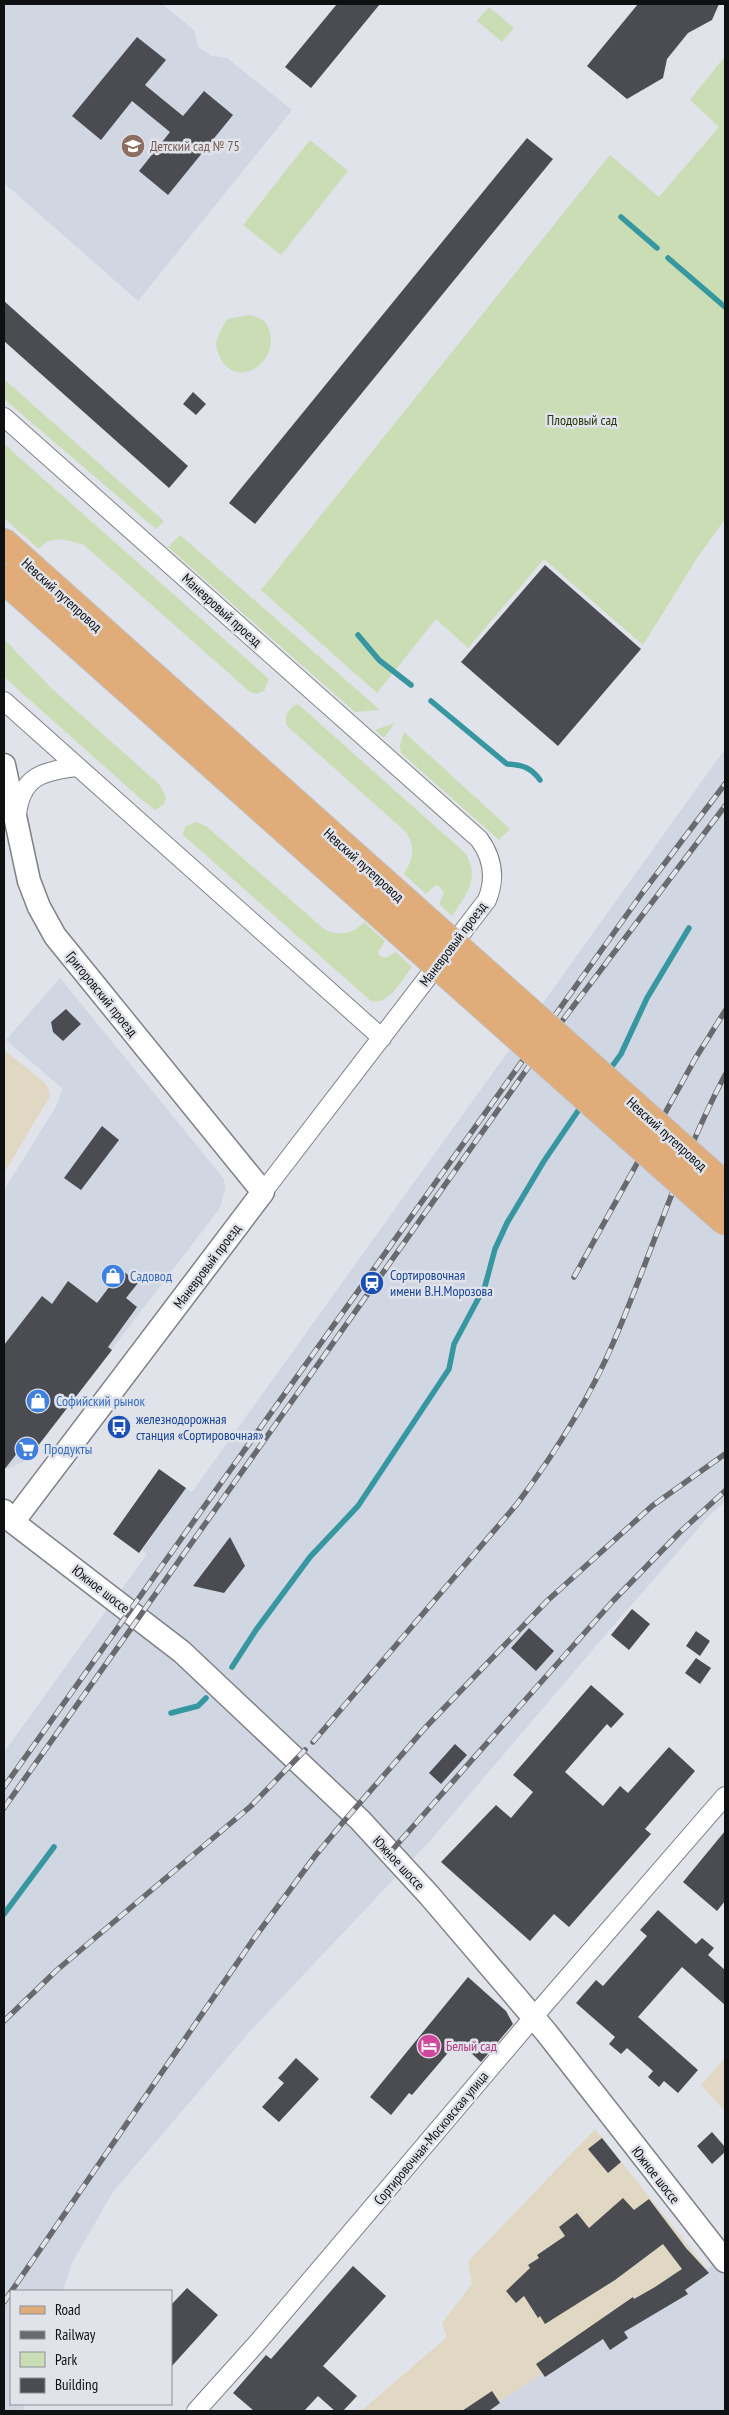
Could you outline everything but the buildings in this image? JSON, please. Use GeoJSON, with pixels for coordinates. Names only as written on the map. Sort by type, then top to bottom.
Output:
{"type":"FeatureCollection","features":[{"type":"Feature","properties":{"kind":"main road","name":"Невский путепровод"},"geometry":{"type":"LineString","coordinates":[[4,543],[725,1221]]}},
{"type":"Feature","properties":{"kind":"main road","name":"Невский путепровод"},"geometry":{"type":"LineString","coordinates":[[4,579],[725,1186]]}},
{"type":"Feature","properties":{"kind":"street","name":"Маневровый проезд"},"geometry":{"type":"LineString","coordinates":[[4,417],[479,839],[486,849],[493,876],[492,888],[487,900],[263,1192],[7,1518]]}},
{"type":"Feature","properties":{"kind":"street"},"geometry":{"type":"LineString","coordinates":[[4,702],[382,1038]]}},
{"type":"Feature","properties":{"kind":"street","name":"Григоровский проезд"},"geometry":{"type":"LineString","coordinates":[[4,765],[17,815],[33,893],[56,936],[263,1192]]}},
{"type":"Feature","properties":{"kind":"street"},"geometry":{"type":"LineString","coordinates":[[17,815],[18,800],[31,781],[51,771],[77,767]]}},
{"type":"Feature","properties":{"kind":"street","name":"Южное шоссе"},"geometry":{"type":"LineString","coordinates":[[7,1518],[182,1652],[360,1820],[429,1895],[534,2018],[725,2261]]}},
{"type":"Feature","properties":{"kind":"street","name":"Сортировочная-Московская улица"},"geometry":{"type":"LineString","coordinates":[[196,2411],[258,2342],[725,1796]]}},
{"type":"Feature","properties":{"kind":"shaded area","name":"Детский сад № 75"},"geometry":{"type":"Polygon","coordinates":[[[4,4],[162,4],[194,30],[198,47],[212,56],[227,58],[292,110],[138,301],[4,183],[4,4]]]}},
{"type":"Feature","properties":{"kind":"shaded area"},"geometry":{"type":"Polygon","coordinates":[[[725,749],[725,1502],[710,1515],[607,1633],[429,1842],[252,2029],[113,2192],[72,2263],[63,2290],[10,2290],[10,2405],[25,2405],[23,2411],[4,2411],[4,1752],[147,1554],[142,1550],[186,1488],[192,1492],[725,749]]]}},
{"type":"Feature","properties":{"kind":"shaded area"},"geometry":{"type":"Polygon","coordinates":[[[60,978],[224,1179],[225,1189],[220,1208],[27,1460],[8,1469],[4,1466],[4,1190],[54,1110],[63,1089],[6,1040],[60,978]]]}},
{"type":"Feature","properties":{"kind":"shaded area"},"geometry":{"type":"Polygon","coordinates":[[[4,1050],[45,1083],[50,1096],[4,1173],[4,1050]]]}},
{"type":"Feature","properties":{"kind":"shaded area"},"geometry":{"type":"Polygon","coordinates":[[[725,2058],[725,2111],[701,2085],[725,2058]]]}},
{"type":"Feature","properties":{"kind":"shaded area"},"geometry":{"type":"Polygon","coordinates":[[[595,2129],[707,2269],[484,2411],[361,2411],[447,2337],[442,2323],[472,2284],[468,2262],[595,2129]]]}},
{"type":"Feature","properties":{"kind":"shaded area"},"geometry":{"type":"Polygon","coordinates":[[[725,2256],[725,2411],[484,2411],[707,2269],[725,2256]]]}},
{"type":"Feature","properties":{"kind":"green space"},"geometry":{"type":"Polygon","coordinates":[[[489,7],[514,28],[502,42],[477,21],[489,7]]]}},
{"type":"Feature","properties":{"kind":"green space","name":"Плодовый сад"},"geometry":{"type":"Polygon","coordinates":[[[725,56],[725,519],[697,558],[643,645],[544,559],[468,648],[436,619],[377,693],[261,590],[610,155],[659,197],[719,127],[690,100],[725,56]]]}},
{"type":"Feature","properties":{"kind":"green space"},"geometry":{"type":"Polygon","coordinates":[[[310,140],[348,171],[281,255],[243,225],[310,140]]]}},
{"type":"Feature","properties":{"kind":"green space"},"geometry":{"type":"Polygon","coordinates":[[[249,315],[260,318],[267,325],[270,333],[270,345],[267,356],[261,364],[252,370],[234,371],[225,365],[216,348],[216,342],[227,319],[249,315]]]}},
{"type":"Feature","properties":{"kind":"green space"},"geometry":{"type":"Polygon","coordinates":[[[4,379],[164,521],[156,529],[4,399],[4,379]]]}},
{"type":"Feature","properties":{"kind":"green space"},"geometry":{"type":"Polygon","coordinates":[[[4,444],[269,679],[264,691],[256,694],[250,692],[84,545],[65,540],[54,540],[44,544],[39,549],[4,518],[4,444]]]}},
{"type":"Feature","properties":{"kind":"green space"},"geometry":{"type":"Polygon","coordinates":[[[180,535],[380,710],[355,712],[168,547],[180,535]]]}},
{"type":"Feature","properties":{"kind":"green space"},"geometry":{"type":"Polygon","coordinates":[[[4,639],[52,689],[160,785],[166,798],[164,804],[155,810],[141,799],[4,677],[4,639]]]}},
{"type":"Feature","properties":{"kind":"green space"},"geometry":{"type":"Polygon","coordinates":[[[298,704],[465,853],[470,862],[472,878],[470,886],[452,916],[439,904],[444,893],[440,887],[436,885],[426,894],[404,874],[410,863],[412,853],[411,843],[406,832],[287,726],[286,719],[288,713],[298,704]]]}},
{"type":"Feature","properties":{"kind":"green space"},"geometry":{"type":"Polygon","coordinates":[[[395,723],[384,738],[375,730],[395,723]]]}},
{"type":"Feature","properties":{"kind":"green space"},"geometry":{"type":"Polygon","coordinates":[[[404,732],[510,829],[499,840],[401,753],[400,745],[404,732]]]}},
{"type":"Feature","properties":{"kind":"green space"},"geometry":{"type":"Polygon","coordinates":[[[195,822],[206,826],[324,929],[335,933],[346,933],[356,929],[364,922],[385,941],[378,952],[380,956],[386,958],[396,952],[412,967],[389,996],[378,1001],[371,1001],[183,835],[185,827],[195,822]]]}},
{"type":"Feature","properties":{"kind":"waterway"},"geometry":{"type":"LineString","coordinates":[[621,217],[657,248]]}},
{"type":"Feature","properties":{"kind":"waterway"},"geometry":{"type":"LineString","coordinates":[[668,258],[725,307]]}},
{"type":"Feature","properties":{"kind":"waterway"},"geometry":{"type":"LineString","coordinates":[[358,635],[379,660],[411,685]]}},
{"type":"Feature","properties":{"kind":"waterway"},"geometry":{"type":"LineString","coordinates":[[431,701],[507,764],[526,768],[533,772],[540,780]]}},
{"type":"Feature","properties":{"kind":"waterway"},"geometry":{"type":"LineString","coordinates":[[608,1072],[621,1054],[647,998],[689,928]]}},
{"type":"Feature","properties":{"kind":"waterway"},"geometry":{"type":"LineString","coordinates":[[232,1667],[256,1630],[310,1557],[358,1506],[449,1369],[454,1344],[485,1286],[495,1249],[507,1223],[544,1161],[582,1105]]}},
{"type":"Feature","properties":{"kind":"waterway"},"geometry":{"type":"LineString","coordinates":[[171,1713],[198,1706],[206,1698]]}},
{"type":"Feature","properties":{"kind":"waterway"},"geometry":{"type":"LineString","coordinates":[[4,1914],[54,1847]]}},
{"type":"Feature","properties":{"kind":"railway"},"geometry":{"type":"LineString","coordinates":[[4,1787],[643,892],[725,784]]}},
{"type":"Feature","properties":{"kind":"railway"},"geometry":{"type":"LineString","coordinates":[[4,1808],[544,1045],[725,806]]}},
{"type":"Feature","properties":{"kind":"railway"},"geometry":{"type":"LineString","coordinates":[[574,1277],[695,1059],[725,1011]]}},
{"type":"Feature","properties":{"kind":"railway"},"geometry":{"type":"LineString","coordinates":[[313,1742],[517,1504],[570,1426],[594,1384],[614,1341],[680,1173],[725,1075]]}},
{"type":"Feature","properties":{"kind":"railway"},"geometry":{"type":"LineString","coordinates":[[12,2290],[255,1937],[315,1856],[345,1820],[425,1728],[547,1601],[652,1506],[725,1454]]}},
{"type":"Feature","properties":{"kind":"railway"},"geometry":{"type":"LineString","coordinates":[[386,1857],[612,1602],[679,1533],[725,1491]]}},
{"type":"Feature","properties":{"kind":"railway"},"geometry":{"type":"LineString","coordinates":[[4,2021],[57,1970],[251,1806],[305,1750]]}},
{"type":"Feature","properties":{"kind":"railway"},"geometry":{"type":"LineString","coordinates":[[4,2302],[10,2293]]}},
{"type":"Feature","properties":{"kind":"place","name":"Детский сад № 75"},"geometry":{"type":"Point","coordinates":[133,146]}},
{"type":"Feature","properties":{"kind":"place","name":"Садовод"},"geometry":{"type":"Point","coordinates":[113,1276]}},
{"type":"Feature","properties":{"kind":"place","name":"Сортировочная имени В.Н.Морозова"},"geometry":{"type":"Point","coordinates":[372,1283]}},
{"type":"Feature","properties":{"kind":"place","name":"Софийский рынок"},"geometry":{"type":"Point","coordinates":[38,1401]}},
{"type":"Feature","properties":{"kind":"place","name":"железнодорожная станция «Сортировочная»"},"geometry":{"type":"Point","coordinates":[119,1427]}},
{"type":"Feature","properties":{"kind":"place","name":"Продукты"},"geometry":{"type":"Point","coordinates":[27,1449]}},
{"type":"Feature","properties":{"kind":"place","name":"Белый сад"},"geometry":{"type":"Point","coordinates":[429,2046]}}]}
